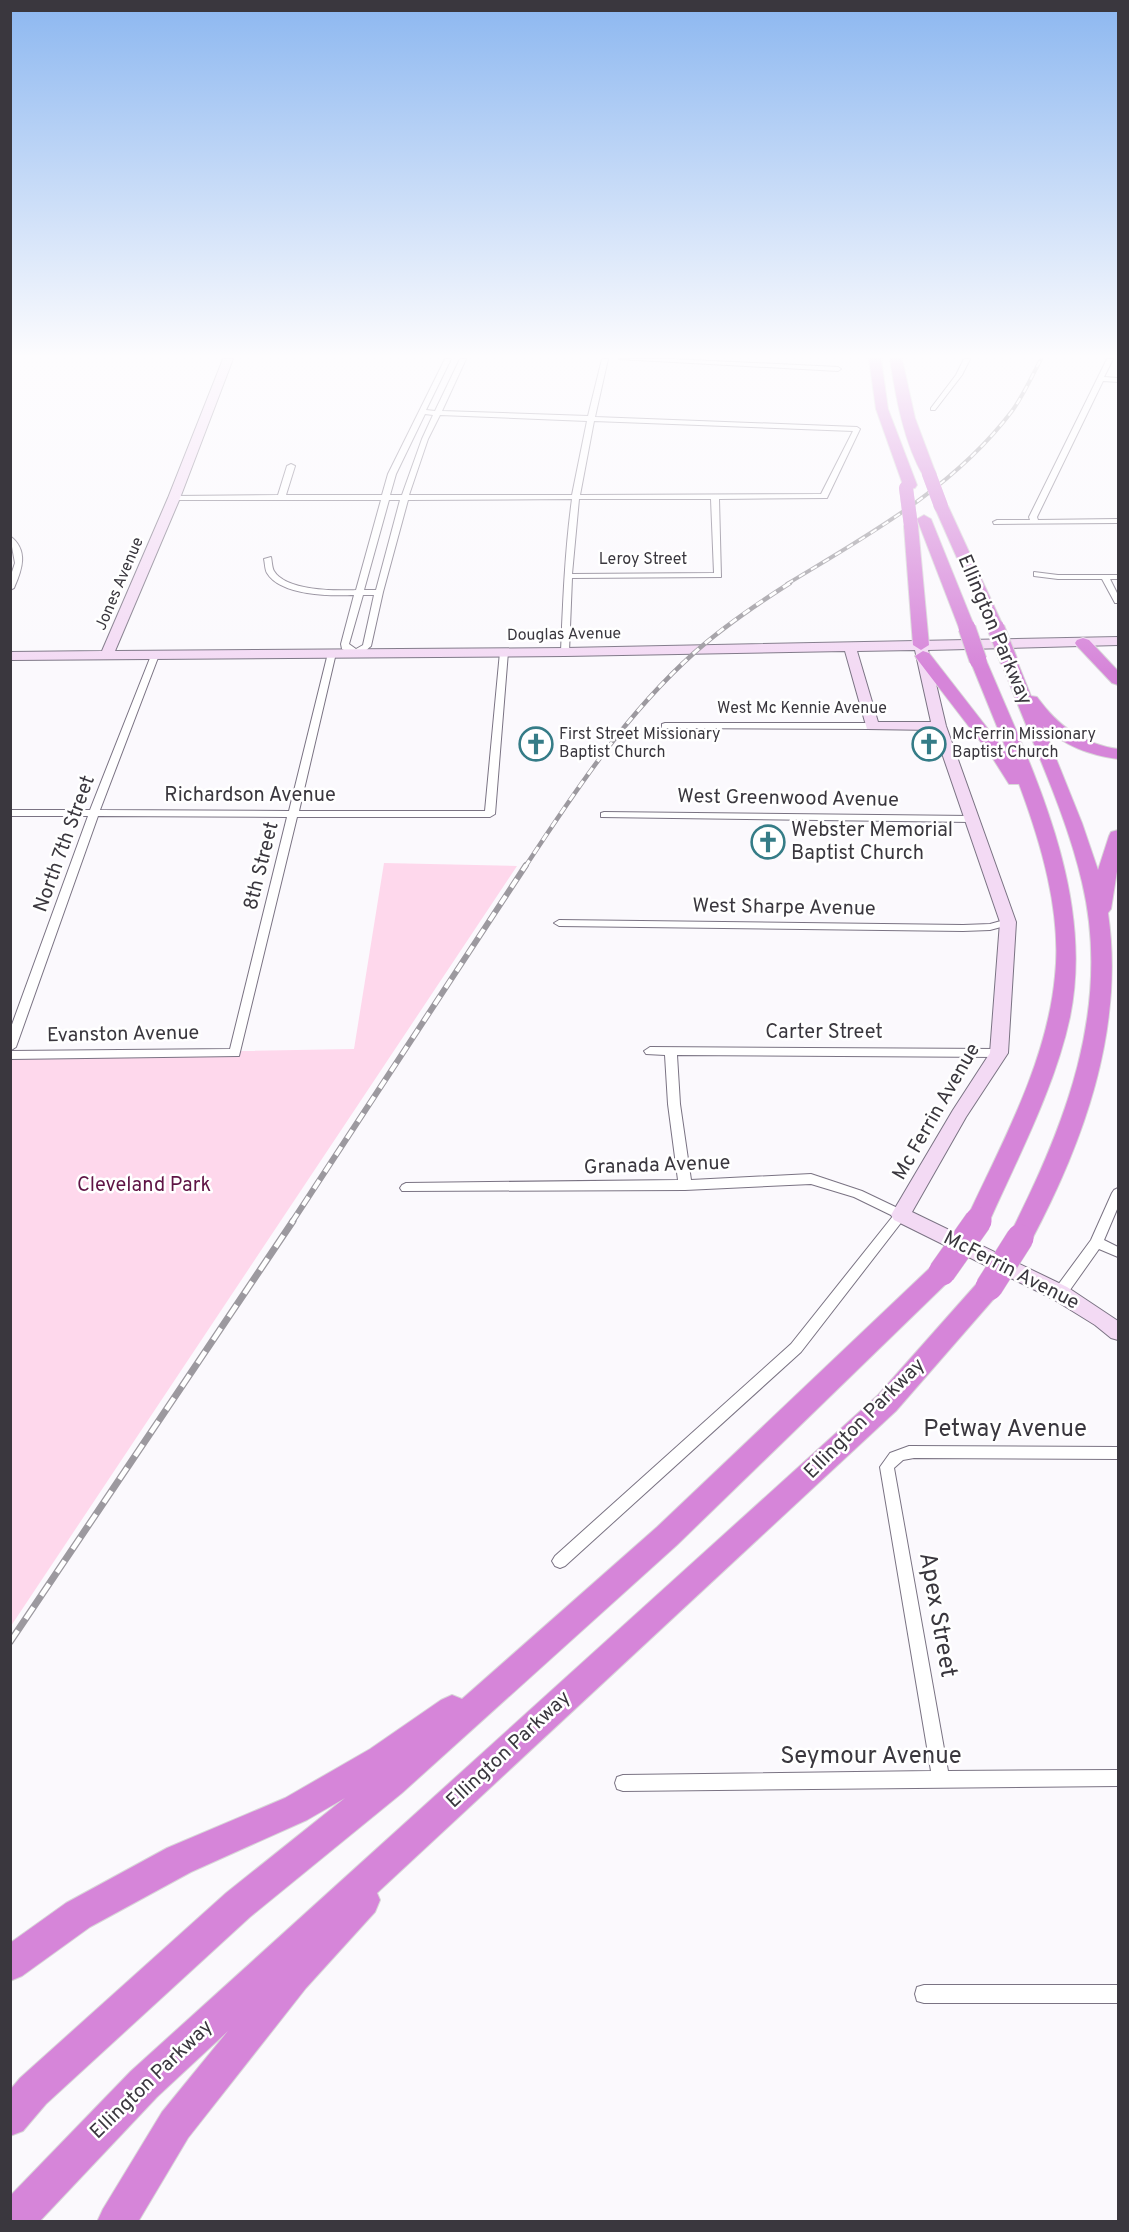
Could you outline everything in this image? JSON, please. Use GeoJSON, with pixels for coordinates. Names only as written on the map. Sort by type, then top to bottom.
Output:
{"type":"FeatureCollection","features":[{"type":"Feature","properties":{"kind":"highway"},"geometry":{"type":"LineString","coordinates":[[901,463],[917,523],[922,651],[997,752],[1038,812]]}},
{"type":"Feature","properties":{"kind":"highway","name":"Ellington Parkway"},"geometry":{"type":"LineString","coordinates":[[12,2222],[144,2084],[308,1932],[438,1817],[886,1403],[989,1287],[1020,1238],[1068,1139],[1086,1083],[1099,1013],[1102,960],[1099,920],[1085,858],[1075,829],[996,628],[941,506],[925,463]]}},
{"type":"Feature","properties":{"kind":"highway","name":"Ellington Parkway"},"geometry":{"type":"LineString","coordinates":[[10,2118],[33,2091],[238,1905],[391,1782],[667,1536],[942,1272],[978,1220],[1023,1123],[1060,1016],[1066,966],[1061,907],[1038,812],[967,628],[917,523]]}},
{"type":"Feature","properties":{"kind":"highway"},"geometry":{"type":"LineString","coordinates":[[1088,643],[1119,670]]}},
{"type":"Feature","properties":{"kind":"highway"},"geometry":{"type":"LineString","coordinates":[[1088,643],[1119,680]]}},
{"type":"Feature","properties":{"kind":"highway"},"geometry":{"type":"LineString","coordinates":[[1012,668],[1044,720],[1060,733],[1090,749],[1119,753]]}},
{"type":"Feature","properties":{"kind":"highway"},"geometry":{"type":"LineString","coordinates":[[1099,920],[1108,868],[1119,836]]}},
{"type":"Feature","properties":{"kind":"highway"},"geometry":{"type":"LineString","coordinates":[[10,1964],[88,1910],[179,1860],[296,1809],[381,1760],[530,1656]]}},
{"type":"Feature","properties":{"kind":"highway"},"geometry":{"type":"LineString","coordinates":[[116,2222],[175,2125],[294,1976],[438,1817]]}},
{"type":"Feature","properties":{"kind":"street","name":"Jones Avenue"},"geometry":{"type":"LineString","coordinates":[[107,655],[188,463]]}},
{"type":"Feature","properties":{"kind":"street"},"geometry":{"type":"LineString","coordinates":[[397,463],[358,592],[345,644],[345,647],[356,653],[367,646],[379,592],[415,463]]}},
{"type":"Feature","properties":{"kind":"street"},"geometry":{"type":"LineString","coordinates":[[565,652],[568,576],[576,497],[583,463]]}},
{"type":"Feature","properties":{"kind":"street"},"geometry":{"type":"LineString","coordinates":[[174,498],[824,496],[840,463]]}},
{"type":"Feature","properties":{"kind":"street"},"geometry":{"type":"LineString","coordinates":[[1034,520],[1061,463]]}},
{"type":"Feature","properties":{"kind":"street"},"geometry":{"type":"LineString","coordinates":[[281,498],[291,466]]}},
{"type":"Feature","properties":{"kind":"street","name":"Leroy Street"},"geometry":{"type":"LineString","coordinates":[[568,576],[718,575],[715,496]]}},
{"type":"Feature","properties":{"kind":"street"},"geometry":{"type":"LineString","coordinates":[[997,522],[1119,521]]}},
{"type":"Feature","properties":{"kind":"street"},"geometry":{"type":"LineString","coordinates":[[10,538],[18,548],[20,566],[10,588]]}},
{"type":"Feature","properties":{"kind":"street"},"geometry":{"type":"LineString","coordinates":[[268,559],[270,572],[280,581],[291,586],[309,590],[379,592]]}},
{"type":"Feature","properties":{"kind":"street"},"geometry":{"type":"LineString","coordinates":[[1037,574],[1058,577],[1119,578]]}},
{"type":"Feature","properties":{"kind":"street"},"geometry":{"type":"LineString","coordinates":[[1105,578],[1119,601]]}},
{"type":"Feature","properties":{"kind":"street","name":"Douglas Avenue"},"geometry":{"type":"LineString","coordinates":[[10,656],[565,652],[850,647],[922,651],[1119,641]]}},
{"type":"Feature","properties":{"kind":"street"},"geometry":{"type":"LineString","coordinates":[[850,647],[872,726]]}},
{"type":"Feature","properties":{"kind":"street","name":"Mc Ferrin Avenue"},"geometry":{"type":"LineString","coordinates":[[901,1215],[959,1114],[999,1053],[1008,922],[939,726],[922,651]]}},
{"type":"Feature","properties":{"kind":"street","name":"Richardson Avenue"},"geometry":{"type":"LineString","coordinates":[[10,813],[490,814],[504,652]]}},
{"type":"Feature","properties":{"kind":"street","name":"8th Street"},"geometry":{"type":"LineString","coordinates":[[235,1053],[332,653]]}},
{"type":"Feature","properties":{"kind":"street","name":"North 7th Street"},"geometry":{"type":"LineString","coordinates":[[10,1047],[94,813],[155,655]]}},
{"type":"Feature","properties":{"kind":"street","name":"West Mc Kennie Avenue"},"geometry":{"type":"LineString","coordinates":[[665,726],[939,726]]}},
{"type":"Feature","properties":{"kind":"street","name":"West Greenwood Avenue"},"geometry":{"type":"LineString","coordinates":[[604,815],[971,819]]}},
{"type":"Feature","properties":{"kind":"street","name":"West Sharpe Avenue"},"geometry":{"type":"LineString","coordinates":[[559,923],[963,928],[990,927],[1008,922]]}},
{"type":"Feature","properties":{"kind":"street","name":"Carter Street"},"geometry":{"type":"LineString","coordinates":[[650,1051],[999,1053]]}},
{"type":"Feature","properties":{"kind":"street"},"geometry":{"type":"LineString","coordinates":[[670,1051],[674,1104],[685,1185]]}},
{"type":"Feature","properties":{"kind":"street","name":"Evanston Avenue"},"geometry":{"type":"LineString","coordinates":[[10,1055],[235,1053]]}},
{"type":"Feature","properties":{"kind":"street","name":"Granada Avenue"},"geometry":{"type":"LineString","coordinates":[[406,1188],[685,1185],[811,1179],[858,1194],[901,1215]]}},
{"type":"Feature","properties":{"kind":"street"},"geometry":{"type":"LineString","coordinates":[[1060,1293],[1097,1242],[1119,1193]]}},
{"type":"Feature","properties":{"kind":"street"},"geometry":{"type":"LineString","coordinates":[[560,1561],[796,1348],[901,1215]]}},
{"type":"Feature","properties":{"kind":"street","name":"McFerrin Avenue"},"geometry":{"type":"LineString","coordinates":[[901,1215],[1060,1293],[1119,1332]]}},
{"type":"Feature","properties":{"kind":"street"},"geometry":{"type":"LineString","coordinates":[[1097,1242],[1119,1252]]}},
{"type":"Feature","properties":{"kind":"street","name":"Petway Avenue"},"geometry":{"type":"LineString","coordinates":[[892,1458],[901,1453],[914,1452],[1119,1453]]}},
{"type":"Feature","properties":{"kind":"street","name":"Apex Street"},"geometry":{"type":"LineString","coordinates":[[892,1458],[887,1467],[941,1781]]}},
{"type":"Feature","properties":{"kind":"street","name":"Seymour Avenue"},"geometry":{"type":"LineString","coordinates":[[623,1783],[1119,1778]]}},
{"type":"Feature","properties":{"kind":"street"},"geometry":{"type":"LineString","coordinates":[[924,1994],[1119,1994]]}},
{"type":"Feature","properties":{"kind":"green space","name":"Cleveland Park"},"geometry":{"type":"Polygon","coordinates":[[[384,863],[517,866],[11,1626],[11,1055],[354,1049],[384,863]]]}},
{"type":"Feature","properties":{"kind":"railway"},"geometry":{"type":"LineString","coordinates":[[787,584],[908,508],[965,463]]}},
{"type":"Feature","properties":{"kind":"railway"},"geometry":{"type":"LineString","coordinates":[[525,867],[603,754],[646,701],[705,643],[790,583]]}},
{"type":"Feature","properties":{"kind":"railway"},"geometry":{"type":"LineString","coordinates":[[292,1222],[526,865]]}},
{"type":"Feature","properties":{"kind":"railway"},"geometry":{"type":"LineString","coordinates":[[10,1642],[293,1221]]}},
{"type":"Feature","properties":{"kind":"place","name":"First Street Missionary Baptist Church"},"geometry":{"type":"Point","coordinates":[536,744]}},
{"type":"Feature","properties":{"kind":"place","name":"McFerrin Missionary Baptist Church"},"geometry":{"type":"Point","coordinates":[929,744]}},
{"type":"Feature","properties":{"kind":"place","name":"Webster Memorial Baptist Church"},"geometry":{"type":"Point","coordinates":[768,842]}}]}
